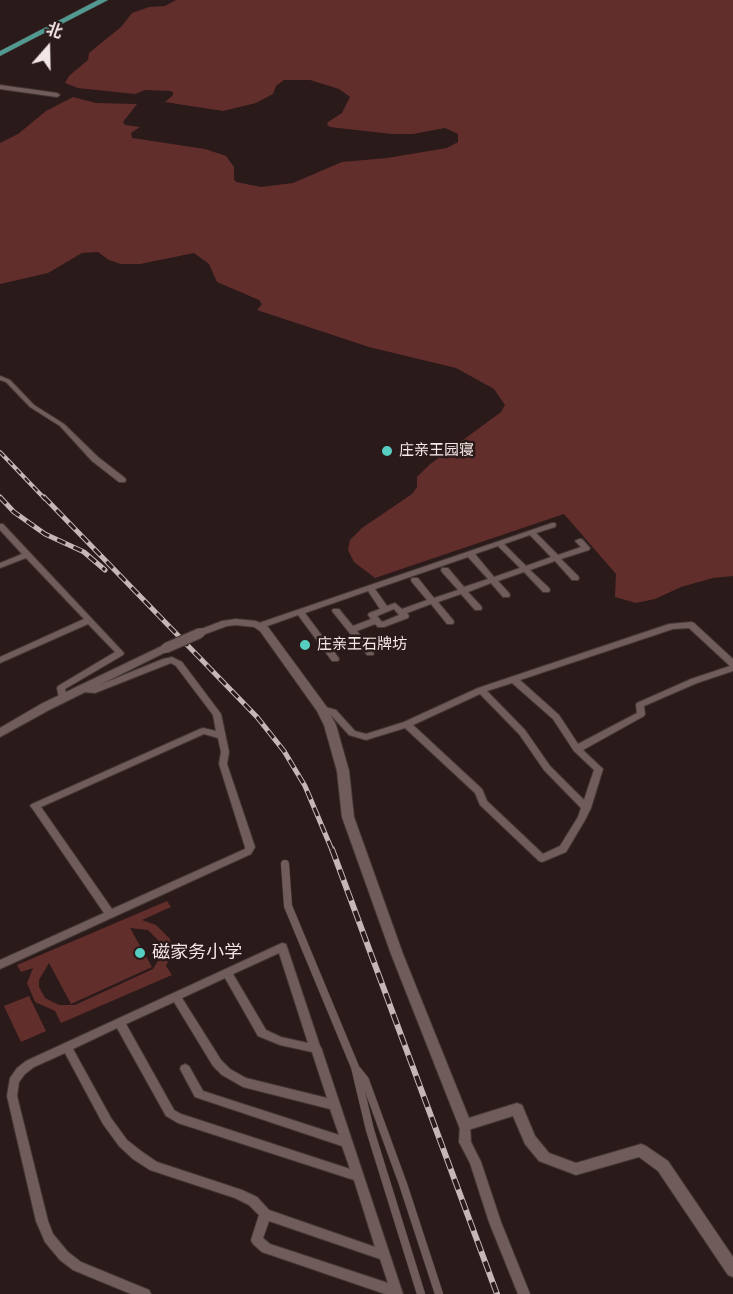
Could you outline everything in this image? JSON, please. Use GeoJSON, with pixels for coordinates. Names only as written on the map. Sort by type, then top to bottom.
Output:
{"type":"FeatureCollection","features":[{"type":"Feature","properties":{"kind":"highway"},"geometry":{"type":"LineString","coordinates":[[0,54],[104,0]]}},
{"type":"Feature","properties":{"kind":"street"},"geometry":{"type":"LineString","coordinates":[[0,87],[57,95]]}},
{"type":"Feature","properties":{"kind":"street"},"geometry":{"type":"LineString","coordinates":[[0,378],[8,381],[32,406],[62,425],[95,459],[122,480]]}},
{"type":"Feature","properties":{"kind":"street"},"geometry":{"type":"LineString","coordinates":[[259,626],[552,525]]}},
{"type":"Feature","properties":{"kind":"street"},"geometry":{"type":"LineString","coordinates":[[0,526],[120,653],[61,688],[63,698]]}},
{"type":"Feature","properties":{"kind":"street"},"geometry":{"type":"LineString","coordinates":[[531,532],[575,578]]}},
{"type":"Feature","properties":{"kind":"street"},"geometry":{"type":"LineString","coordinates":[[401,612],[586,548],[579,542]]}},
{"type":"Feature","properties":{"kind":"street"},"geometry":{"type":"LineString","coordinates":[[499,543],[546,590]]}},
{"type":"Feature","properties":{"kind":"street"},"geometry":{"type":"LineString","coordinates":[[470,554],[506,595]]}},
{"type":"Feature","properties":{"kind":"street"},"geometry":{"type":"LineString","coordinates":[[0,566],[27,555]]}},
{"type":"Feature","properties":{"kind":"street"},"geometry":{"type":"LineString","coordinates":[[445,570],[478,608]]}},
{"type":"Feature","properties":{"kind":"street"},"geometry":{"type":"LineString","coordinates":[[414,580],[450,622]]}},
{"type":"Feature","properties":{"kind":"street"},"geometry":{"type":"LineString","coordinates":[[370,588],[385,610]]}},
{"type":"Feature","properties":{"kind":"street"},"geometry":{"type":"LineString","coordinates":[[395,606],[405,616],[381,625],[372,615],[385,610],[395,606]]}},
{"type":"Feature","properties":{"kind":"street"},"geometry":{"type":"LineString","coordinates":[[336,611],[369,653]]}},
{"type":"Feature","properties":{"kind":"street"},"geometry":{"type":"LineString","coordinates":[[300,612],[335,659]]}},
{"type":"Feature","properties":{"kind":"street"},"geometry":{"type":"LineString","coordinates":[[0,660],[89,620]]}},
{"type":"Feature","properties":{"kind":"street"},"geometry":{"type":"LineString","coordinates":[[352,630],[377,620]]}},
{"type":"Feature","properties":{"kind":"street"},"geometry":{"type":"LineString","coordinates":[[0,733],[63,698],[200,633],[226,623],[246,622],[264,629],[322,709],[330,724],[343,771],[348,817],[397,954],[465,1125],[465,1142],[475,1162],[495,1222],[524,1294]]}},
{"type":"Feature","properties":{"kind":"street"},"geometry":{"type":"LineString","coordinates":[[322,709],[333,712],[352,733],[366,737],[407,724],[481,690],[672,626],[692,626],[733,666],[640,705],[641,714],[578,749]]}},
{"type":"Feature","properties":{"kind":"street"},"geometry":{"type":"LineString","coordinates":[[0,964],[248,851],[250,847],[223,764],[225,752],[217,714],[179,664],[172,660],[95,690],[83,689]]}},
{"type":"Feature","properties":{"kind":"street"},"geometry":{"type":"LineString","coordinates":[[407,724],[478,791],[483,803],[542,858],[563,849],[582,819],[599,769],[578,749],[556,717],[513,679]]}},
{"type":"Feature","properties":{"kind":"street"},"geometry":{"type":"LineString","coordinates":[[481,690],[522,732],[546,768],[586,808]]}},
{"type":"Feature","properties":{"kind":"street"},"geometry":{"type":"LineString","coordinates":[[110,914],[35,806],[202,731],[222,736]]}},
{"type":"Feature","properties":{"kind":"street"},"geometry":{"type":"LineString","coordinates":[[285,864],[288,906],[355,1067],[369,1130],[421,1294]]}},
{"type":"Feature","properties":{"kind":"street"},"geometry":{"type":"LineString","coordinates":[[145,1294],[69,1261],[55,1247],[45,1230],[12,1096],[13,1086],[25,1067],[282,947],[396,1293]]}},
{"type":"Feature","properties":{"kind":"street"},"geometry":{"type":"LineString","coordinates":[[227,973],[262,1033],[280,1041],[317,1049]]}},
{"type":"Feature","properties":{"kind":"street"},"geometry":{"type":"LineString","coordinates":[[176,997],[217,1063],[226,1072],[243,1082],[335,1105]]}},
{"type":"Feature","properties":{"kind":"street"},"geometry":{"type":"LineString","coordinates":[[120,1023],[170,1113],[178,1118],[358,1177]]}},
{"type":"Feature","properties":{"kind":"street"},"geometry":{"type":"LineString","coordinates":[[67,1047],[107,1122],[123,1143],[154,1166],[229,1190],[253,1201],[265,1214],[384,1255]]}},
{"type":"Feature","properties":{"kind":"street"},"geometry":{"type":"LineString","coordinates":[[355,1067],[365,1080],[403,1184],[439,1294]]}},
{"type":"Feature","properties":{"kind":"street"},"geometry":{"type":"LineString","coordinates":[[185,1068],[199,1094],[348,1143]]}},
{"type":"Feature","properties":{"kind":"street"},"geometry":{"type":"LineString","coordinates":[[465,1125],[517,1108],[530,1140],[544,1157],[576,1168],[641,1150],[663,1166],[733,1270]]}},
{"type":"Feature","properties":{"kind":"street"},"geometry":{"type":"LineString","coordinates":[[265,1214],[257,1240],[266,1248],[396,1293]]}},
{"type":"Feature","properties":{"kind":"shaded area"},"geometry":{"type":"Polygon","coordinates":[[[176,0],[733,0],[733,576],[713,578],[681,587],[655,599],[636,603],[615,597],[616,574],[564,514],[375,578],[354,562],[348,550],[350,540],[362,528],[412,494],[417,487],[417,477],[429,465],[501,412],[505,405],[494,389],[456,368],[369,347],[257,310],[262,304],[259,300],[217,282],[209,264],[194,253],[140,264],[121,264],[109,260],[98,252],[82,253],[48,273],[0,284],[0,143],[18,134],[46,111],[73,97],[96,103],[137,104],[123,122],[125,125],[140,127],[131,133],[132,138],[205,149],[226,156],[234,167],[236,182],[261,187],[293,183],[342,162],[387,158],[447,148],[458,142],[458,134],[445,128],[413,134],[392,134],[330,127],[327,125],[328,122],[342,113],[350,97],[339,89],[310,80],[284,80],[276,86],[273,94],[256,103],[223,111],[165,102],[173,95],[170,91],[145,90],[135,94],[78,88],[65,83],[69,76],[88,60],[89,53],[121,27],[132,13],[149,7],[165,6],[176,0]]]}},
{"type":"Feature","properties":{"kind":"shaded area"},"geometry":{"type":"Polygon","coordinates":[[[167,901],[171,907],[142,920],[156,925],[170,939],[172,953],[166,966],[172,975],[61,1023],[55,1011],[35,1002],[27,983],[33,968],[21,972],[17,965],[167,901]],[[130,928],[152,967],[71,1004],[49,963],[39,980],[39,987],[45,998],[59,1005],[75,1005],[153,969],[161,956],[161,943],[148,930],[130,928]]]}},
{"type":"Feature","properties":{"kind":"shaded area"},"geometry":{"type":"Polygon","coordinates":[[[29,996],[46,1031],[21,1042],[4,1006],[29,996]]]}},
{"type":"Feature","properties":{"kind":"railway"},"geometry":{"type":"LineString","coordinates":[[0,452],[45,499]]}},
{"type":"Feature","properties":{"kind":"railway"},"geometry":{"type":"LineString","coordinates":[[2,499],[0,497],[14,512],[45,534],[84,552],[105,570]]}},
{"type":"Feature","properties":{"kind":"railway"},"geometry":{"type":"LineString","coordinates":[[44,497],[257,717],[284,751],[305,786],[332,850]]}},
{"type":"Feature","properties":{"kind":"railway"},"geometry":{"type":"LineString","coordinates":[[332,849],[497,1294]]}},
{"type":"Feature","properties":{"kind":"place","name":"庄亲王园寝"},"geometry":{"type":"Point","coordinates":[387,451]}},
{"type":"Feature","properties":{"kind":"place","name":"庄亲王石牌坊"},"geometry":{"type":"Point","coordinates":[305,645]}},
{"type":"Feature","properties":{"kind":"place","name":"磁家务小学"},"geometry":{"type":"Point","coordinates":[140,953]}}]}
